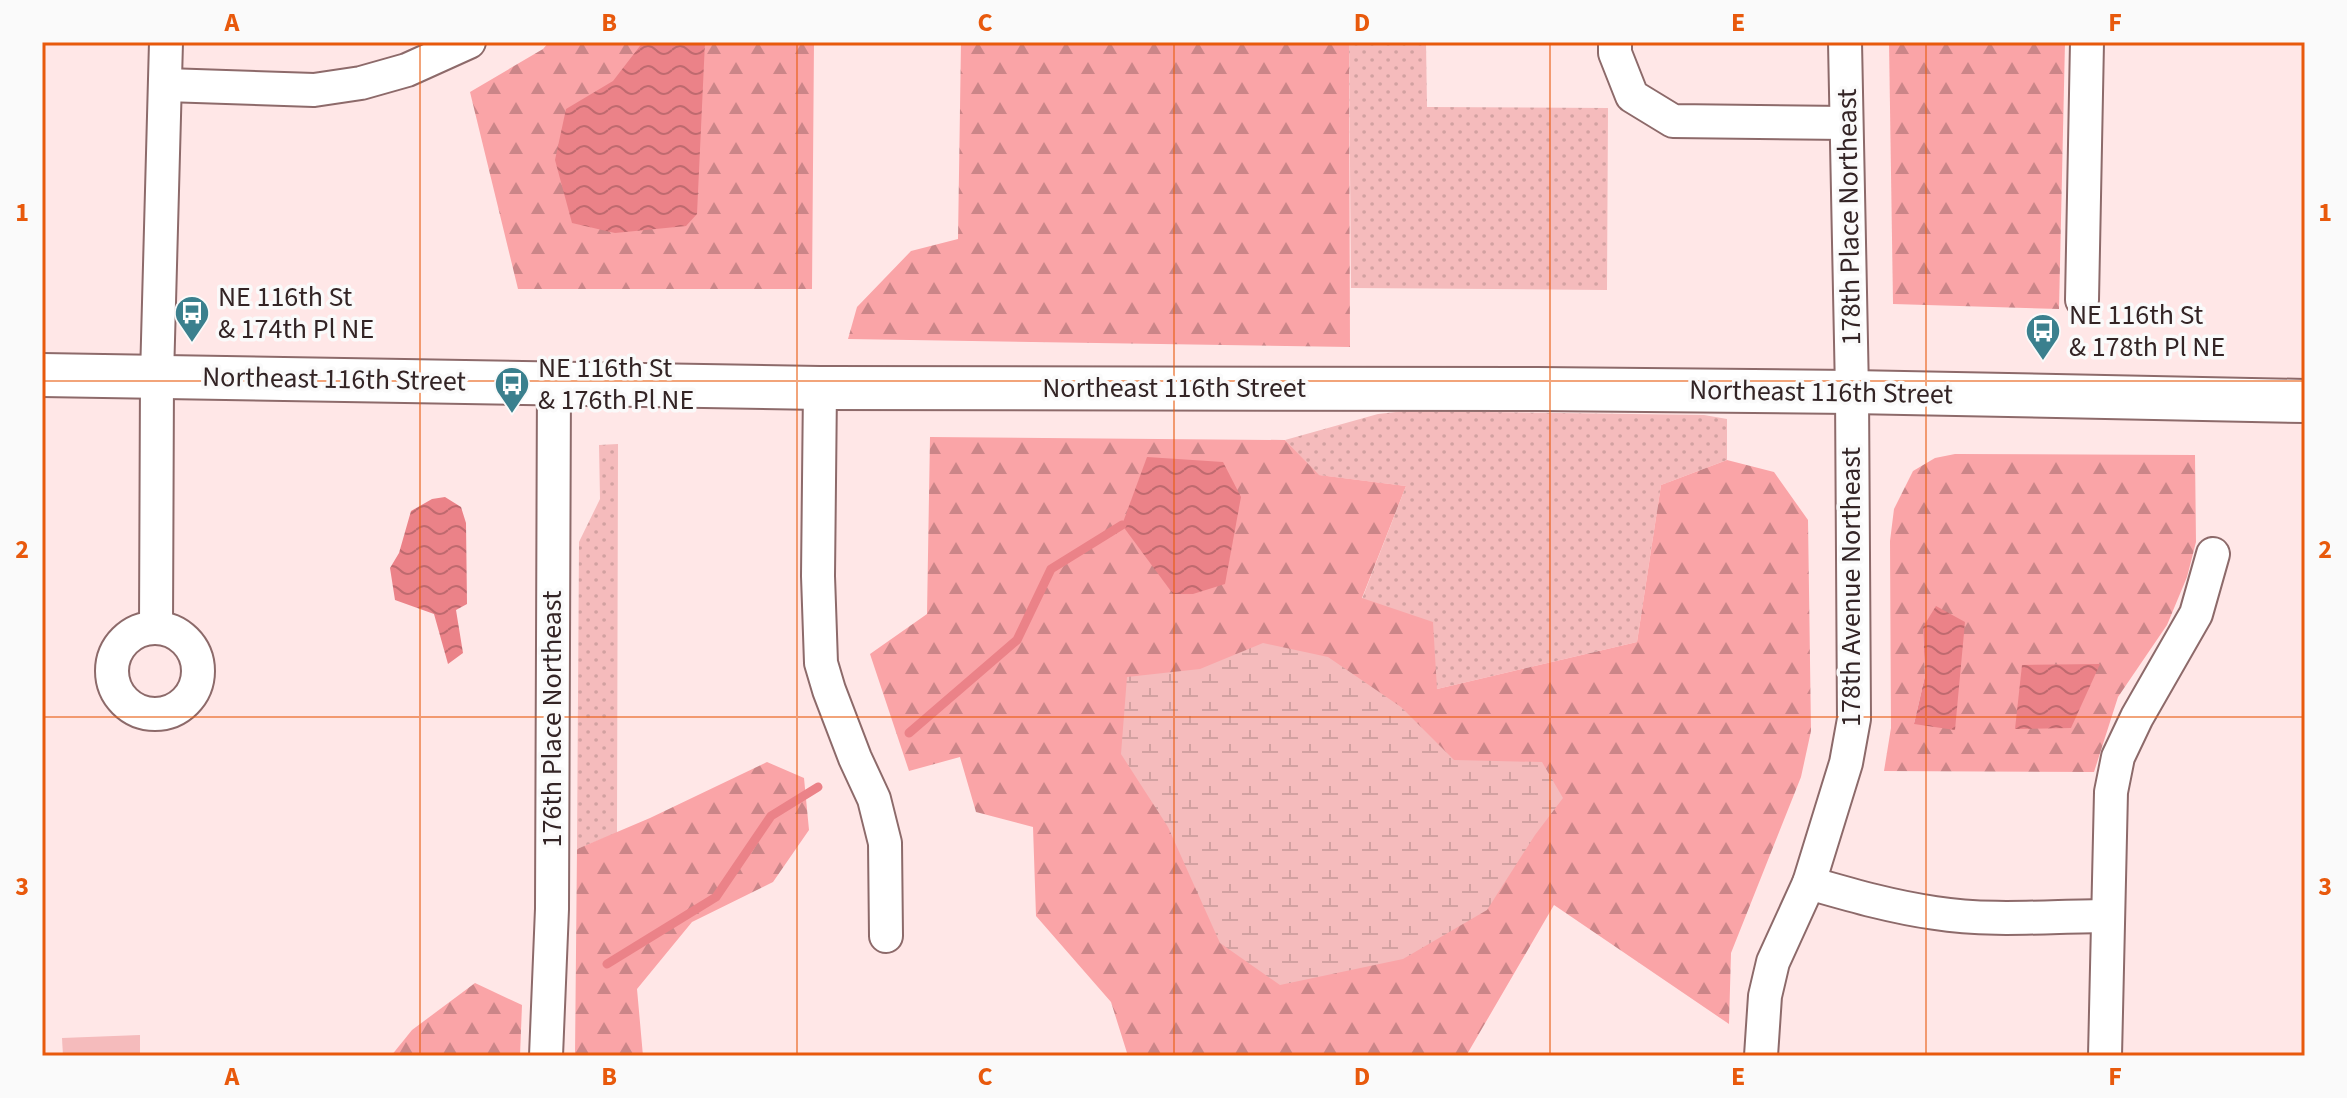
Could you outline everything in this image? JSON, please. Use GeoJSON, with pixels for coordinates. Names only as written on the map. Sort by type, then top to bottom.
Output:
{"type":"FeatureCollection","features":[{"type":"Feature","properties":{"kind":"street"},"geometry":{"type":"LineString","coordinates":[[156,628],[157,377],[166,42]]}},
{"type":"Feature","properties":{"kind":"street"},"geometry":{"type":"LineString","coordinates":[[166,85],[314,90],[361,83],[407,70],[469,42]]}},
{"type":"Feature","properties":{"kind":"street"},"geometry":{"type":"LineString","coordinates":[[1615,42],[1615,53],[1632,96],[1673,121],[1846,123]]}},
{"type":"Feature","properties":{"kind":"street","name":"178th Place Northeast"},"geometry":{"type":"LineString","coordinates":[[1845,42],[1852,392]]}},
{"type":"Feature","properties":{"kind":"street"},"geometry":{"type":"LineString","coordinates":[[2082,300],[2087,42]]}},
{"type":"Feature","properties":{"kind":"street","name":"Northeast 116th Street"},"geometry":{"type":"LineString","coordinates":[[42,375],[820,388],[1538,389],[2305,401]]}},
{"type":"Feature","properties":{"kind":"street","name":"176th Place Northeast"},"geometry":{"type":"LineString","coordinates":[[546,1056],[552,909],[554,382]]}},
{"type":"Feature","properties":{"kind":"street"},"geometry":{"type":"LineString","coordinates":[[820,388],[818,576],[821,663],[874,799],[885,843],[886,936]]}},
{"type":"Feature","properties":{"kind":"street","name":"178th Avenue Northeast"},"geometry":{"type":"LineString","coordinates":[[1761,1056],[1765,996],[1773,962],[1809,883],[1846,763],[1854,719],[1852,392]]}},
{"type":"Feature","properties":{"kind":"street"},"geometry":{"type":"LineString","coordinates":[[2105,1056],[2111,792],[2118,757],[2137,717],[2196,614],[2213,554]]}},
{"type":"Feature","properties":{"kind":"street"},"geometry":{"type":"LineString","coordinates":[[1809,883],[1884,905],[1938,914],[2108,916]]}},
{"type":"Feature","properties":{"kind":"green space"},"geometry":{"type":"Polygon","coordinates":[[[549,42],[814,42],[812,289],[518,289],[470,92],[543,49],[549,42]]]}},
{"type":"Feature","properties":{"kind":"green space"},"geometry":{"type":"Polygon","coordinates":[[[961,42],[1349,42],[1350,347],[848,339],[857,307],[911,251],[958,239],[961,42]]]}},
{"type":"Feature","properties":{"kind":"green space"},"geometry":{"type":"Polygon","coordinates":[[[1349,42],[1426,42],[1427,107],[1608,108],[1607,290],[1351,288],[1349,42]]]}},
{"type":"Feature","properties":{"kind":"green space"},"geometry":{"type":"Polygon","coordinates":[[[1889,42],[2065,42],[2059,309],[1893,304],[1889,42]]]}},
{"type":"Feature","properties":{"kind":"green space"},"geometry":{"type":"Polygon","coordinates":[[[1405,411],[1704,415],[1727,419],[1727,460],[1661,485],[1637,642],[1437,689],[1362,599],[1406,486],[1318,475],[1285,440],[1378,414],[1405,411]]]}},
{"type":"Feature","properties":{"kind":"green space"},"geometry":{"type":"Polygon","coordinates":[[[930,437],[1285,440],[1319,475],[1406,486],[1362,598],[1433,622],[1437,689],[1637,642],[1661,485],[1727,460],[1774,472],[1808,520],[1811,731],[1801,777],[1731,953],[1729,1024],[1554,905],[1466,1056],[1128,1056],[1111,1002],[1036,916],[1033,827],[976,812],[960,757],[909,771],[870,654],[927,614],[930,437]]]}},
{"type":"Feature","properties":{"kind":"green space"},"geometry":{"type":"Polygon","coordinates":[[[618,444],[617,833],[577,849],[579,542],[600,499],[599,445],[618,444]]]}},
{"type":"Feature","properties":{"kind":"green space"},"geometry":{"type":"Polygon","coordinates":[[[1955,454],[2195,455],[2196,542],[2187,577],[2167,625],[2118,697],[2094,772],[1884,771],[1891,728],[1890,541],[1894,509],[1913,471],[1935,458],[1955,454]],[[1965,622],[1923,627],[1925,676],[1914,724],[1965,622]]]}},
{"type":"Feature","properties":{"kind":"green space"},"geometry":{"type":"Polygon","coordinates":[[[1263,643],[1328,657],[1401,707],[1454,760],[1542,762],[1563,798],[1487,910],[1403,959],[1280,985],[1220,943],[1168,827],[1121,754],[1127,677],[1200,669],[1263,643]]]}},
{"type":"Feature","properties":{"kind":"green space"},"geometry":{"type":"Polygon","coordinates":[[[767,762],[804,778],[809,830],[773,882],[692,922],[637,989],[643,1056],[575,1056],[577,849],[767,762]]]}},
{"type":"Feature","properties":{"kind":"green space"},"geometry":{"type":"Polygon","coordinates":[[[475,983],[522,1005],[520,1056],[391,1056],[412,1030],[475,983]]]}},
{"type":"Feature","properties":{"kind":"green space"},"geometry":{"type":"Polygon","coordinates":[[[140,1035],[140,1056],[63,1056],[62,1038],[140,1035]]]}},
{"type":"Feature","properties":{"kind":"water"},"geometry":{"type":"Polygon","coordinates":[[[643,42],[705,42],[697,214],[686,226],[615,233],[572,223],[555,160],[566,109],[613,81],[643,42]]]}},
{"type":"Feature","properties":{"kind":"water"},"geometry":{"type":"Polygon","coordinates":[[[1147,457],[1223,462],[1241,497],[1225,584],[1193,594],[1173,594],[1122,525],[1147,457]]]}},
{"type":"Feature","properties":{"kind":"water"},"geometry":{"type":"Polygon","coordinates":[[[445,497],[461,507],[466,523],[467,604],[456,610],[463,653],[448,664],[434,614],[395,600],[390,568],[399,553],[411,511],[432,499],[445,497]]]}},
{"type":"Feature","properties":{"kind":"water"},"geometry":{"type":"Polygon","coordinates":[[[1936,606],[1965,622],[1955,730],[1914,724],[1925,676],[1923,627],[1936,606]]]}},
{"type":"Feature","properties":{"kind":"water"},"geometry":{"type":"Polygon","coordinates":[[[2100,664],[2071,728],[2015,729],[2022,665],[2100,664]]]}},
{"type":"Feature","properties":{"kind":"waterway"},"geometry":{"type":"LineString","coordinates":[[909,733],[1017,640],[1051,569],[1122,525]]}},
{"type":"Feature","properties":{"kind":"waterway"},"geometry":{"type":"LineString","coordinates":[[607,964],[716,897],[771,816],[818,787]]}},
{"type":"Feature","properties":{"kind":"place","name":"NE 116th St & 174th Pl NE"},"geometry":{"type":"Point","coordinates":[192,344]}},
{"type":"Feature","properties":{"kind":"place","name":"NE 116th St & 178th Pl NE"},"geometry":{"type":"Point","coordinates":[2043,362]}},
{"type":"Feature","properties":{"kind":"place","name":"NE 116th St & 176th Pl NE"},"geometry":{"type":"Point","coordinates":[512,415]}}]}
